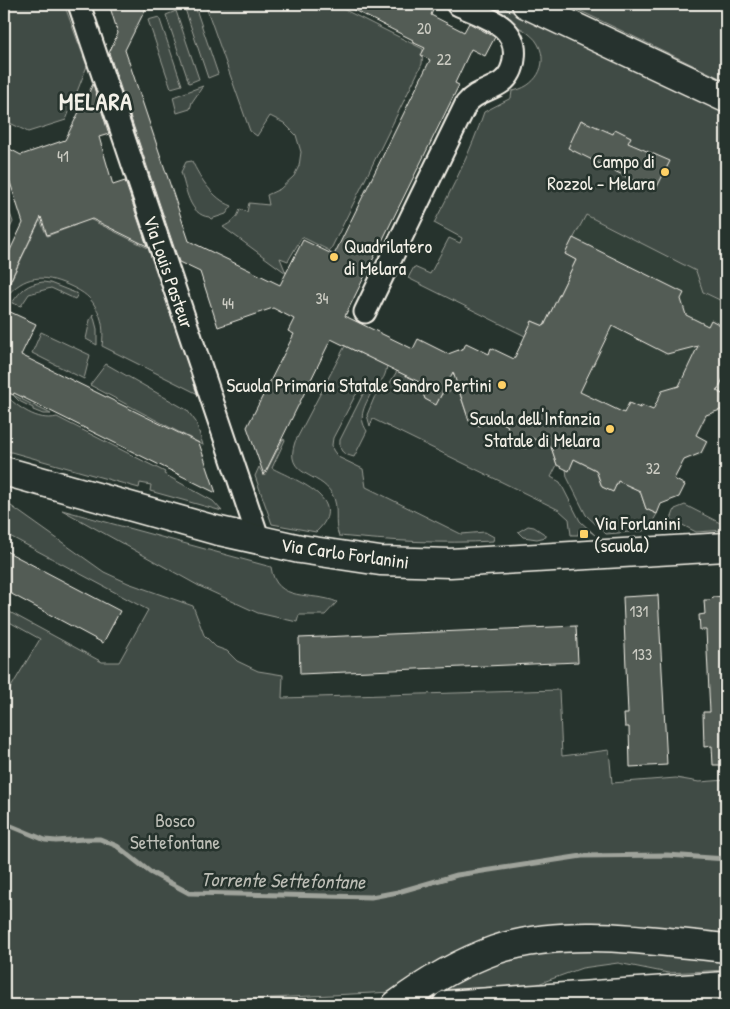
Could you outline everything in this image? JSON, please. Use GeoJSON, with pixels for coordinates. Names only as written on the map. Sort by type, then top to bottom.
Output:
{"type":"FeatureCollection","features":[{"type":"Feature","properties":{"kind":"main road"},"geometry":{"type":"LineString","coordinates":[[526,4],[726,98]]}},
{"type":"Feature","properties":{"kind":"main road","name":"Via Carlo Forlanini"},"geometry":{"type":"LineString","coordinates":[[4,472],[215,530],[323,553],[380,561],[450,563],[726,547]]}},
{"type":"Feature","properties":{"kind":"main road"},"geometry":{"type":"LineString","coordinates":[[396,1005],[456,966],[497,949],[535,941],[586,937],[726,948]]}},
{"type":"Feature","properties":{"kind":"main road"},"geometry":{"type":"LineString","coordinates":[[447,1005],[726,986]]}},
{"type":"Feature","properties":{"kind":"street","name":"Via Louis Pasteur"},"geometry":{"type":"LineString","coordinates":[[79,4],[259,540]]}},
{"type":"Feature","properties":{"kind":"street"},"geometry":{"type":"LineString","coordinates":[[364,312],[466,104],[478,93],[500,84],[509,75],[513,66],[514,42],[506,29],[457,4]]}},
{"type":"Feature","properties":{"kind":"shaded area"},"geometry":{"type":"Polygon","coordinates":[[[585,215],[696,271],[703,292],[726,303],[726,407],[724,410],[707,416],[698,435],[709,441],[702,455],[685,461],[675,480],[685,485],[681,494],[679,497],[661,504],[657,514],[602,487],[596,470],[574,459],[569,470],[551,447],[531,437],[525,449],[486,415],[480,426],[425,399],[419,382],[418,339],[448,354],[464,348],[466,343],[488,354],[491,348],[514,359],[532,321],[544,326],[576,260],[565,254],[585,215]]]}},
{"type":"Feature","properties":{"kind":"green space"},"geometry":{"type":"Polygon","coordinates":[[[4,4],[64,4],[87,66],[66,120],[28,132],[4,120],[4,4]]]}},
{"type":"Feature","properties":{"kind":"green space"},"geometry":{"type":"Polygon","coordinates":[[[205,4],[333,4],[423,49],[422,64],[330,251],[302,237],[288,261],[280,258],[286,273],[223,227],[236,218],[240,209],[247,212],[249,203],[269,205],[267,195],[280,189],[294,176],[299,166],[301,152],[296,135],[284,123],[270,116],[257,136],[250,131],[205,4]]]}},
{"type":"Feature","properties":{"kind":"green space"},"geometry":{"type":"Polygon","coordinates":[[[472,4],[496,4],[726,114],[726,303],[703,292],[696,271],[586,215],[565,254],[576,260],[544,326],[532,321],[525,336],[408,278],[414,267],[430,274],[449,238],[460,243],[462,238],[434,223],[461,169],[484,112],[511,98],[512,91],[520,89],[533,81],[541,68],[541,52],[532,36],[524,30],[472,4]]]}},
{"type":"Feature","properties":{"kind":"green space"},"geometry":{"type":"Polygon","coordinates":[[[566,4],[726,4],[726,81],[566,4]]]}},
{"type":"Feature","properties":{"kind":"green space"},"geometry":{"type":"Polygon","coordinates":[[[195,6],[218,74],[208,78],[185,9],[195,6]]]}},
{"type":"Feature","properties":{"kind":"green space"},"geometry":{"type":"Polygon","coordinates":[[[176,11],[199,79],[189,83],[166,15],[176,11]]]}},
{"type":"Feature","properties":{"kind":"green space"},"geometry":{"type":"Polygon","coordinates":[[[159,17],[182,85],[171,88],[148,20],[159,17]]]}},
{"type":"Feature","properties":{"kind":"green space"},"geometry":{"type":"Polygon","coordinates":[[[203,86],[192,102],[190,109],[177,113],[173,97],[203,86]]]}},
{"type":"Feature","properties":{"kind":"green space"},"geometry":{"type":"Polygon","coordinates":[[[192,161],[203,181],[213,193],[232,206],[226,214],[211,219],[197,211],[189,200],[181,172],[186,162],[192,161]]]}},
{"type":"Feature","properties":{"kind":"green space"},"geometry":{"type":"Polygon","coordinates":[[[4,196],[13,222],[4,240],[4,196]]]}},
{"type":"Feature","properties":{"kind":"green space"},"geometry":{"type":"Polygon","coordinates":[[[71,210],[148,248],[198,394],[102,346],[103,336],[100,315],[93,302],[76,289],[59,281],[42,278],[20,284],[6,297],[4,295],[40,220],[47,236],[76,225],[71,210]]]}},
{"type":"Feature","properties":{"kind":"green space"},"geometry":{"type":"Polygon","coordinates":[[[43,282],[78,294],[75,299],[51,288],[29,294],[21,306],[12,303],[25,288],[43,282]]]}},
{"type":"Feature","properties":{"kind":"green space"},"geometry":{"type":"Polygon","coordinates":[[[93,314],[97,329],[97,345],[86,339],[93,314]]]}},
{"type":"Feature","properties":{"kind":"green space"},"geometry":{"type":"Polygon","coordinates":[[[41,332],[90,355],[84,379],[32,353],[41,332]]]}},
{"type":"Feature","properties":{"kind":"green space"},"geometry":{"type":"Polygon","coordinates":[[[345,346],[387,366],[383,379],[374,384],[364,385],[355,396],[333,438],[333,450],[338,457],[363,469],[366,487],[461,534],[485,532],[494,537],[493,541],[416,542],[339,536],[336,526],[336,504],[332,494],[326,487],[298,468],[294,462],[293,453],[295,442],[345,346]]]}},
{"type":"Feature","properties":{"kind":"green space"},"geometry":{"type":"Polygon","coordinates":[[[106,364],[187,410],[196,422],[203,445],[90,385],[106,364]]]}},
{"type":"Feature","properties":{"kind":"green space"},"geometry":{"type":"Polygon","coordinates":[[[397,371],[419,382],[425,399],[436,404],[442,394],[458,388],[469,421],[480,426],[486,415],[507,425],[525,448],[530,437],[551,447],[557,465],[551,477],[560,482],[580,521],[595,535],[588,530],[579,530],[578,535],[571,535],[569,519],[559,510],[373,419],[370,426],[367,415],[377,391],[388,386],[397,371]]]}},
{"type":"Feature","properties":{"kind":"green space"},"geometry":{"type":"Polygon","coordinates":[[[372,391],[362,416],[367,431],[354,457],[347,455],[341,450],[340,440],[363,394],[372,391]]]}},
{"type":"Feature","properties":{"kind":"green space"},"geometry":{"type":"Polygon","coordinates":[[[4,394],[28,412],[42,417],[57,417],[165,472],[164,474],[213,501],[222,511],[150,491],[151,485],[140,483],[139,488],[4,450],[4,394]]]}},
{"type":"Feature","properties":{"kind":"green space"},"geometry":{"type":"Polygon","coordinates":[[[13,395],[51,414],[43,414],[33,410],[33,408],[19,401],[13,395]]]}},
{"type":"Feature","properties":{"kind":"green space"},"geometry":{"type":"Polygon","coordinates":[[[283,439],[285,440],[272,468],[305,485],[324,500],[327,510],[325,520],[316,532],[272,524],[255,476],[259,467],[264,476],[283,439]]]}},
{"type":"Feature","properties":{"kind":"green space"},"geometry":{"type":"Polygon","coordinates":[[[574,459],[596,470],[602,487],[613,491],[618,481],[640,491],[646,509],[657,514],[649,528],[643,531],[606,534],[586,515],[567,477],[566,469],[569,470],[574,459]]]}},
{"type":"Feature","properties":{"kind":"green space","name":"Bosco Settefontane"},"geometry":{"type":"Polygon","coordinates":[[[4,501],[104,572],[128,583],[193,606],[204,635],[216,647],[227,651],[237,661],[258,671],[283,675],[282,698],[559,690],[562,756],[609,750],[612,783],[676,778],[699,782],[726,780],[726,970],[668,973],[618,963],[582,968],[535,985],[129,1005],[4,1005],[4,699],[40,639],[4,619],[4,609],[102,662],[119,662],[148,610],[4,533],[4,501]]]}},
{"type":"Feature","properties":{"kind":"green space"},"geometry":{"type":"Polygon","coordinates":[[[685,505],[726,526],[726,530],[696,532],[671,519],[675,509],[685,505]]]}},
{"type":"Feature","properties":{"kind":"green space"},"geometry":{"type":"Polygon","coordinates":[[[62,510],[271,567],[274,579],[280,587],[287,591],[337,602],[325,615],[299,615],[297,622],[258,613],[199,586],[62,510]]]}},
{"type":"Feature","properties":{"kind":"green space"},"geometry":{"type":"Polygon","coordinates":[[[528,526],[534,527],[546,535],[546,537],[537,539],[523,537],[518,532],[528,526]]]}},
{"type":"Feature","properties":{"kind":"green space"},"geometry":{"type":"Polygon","coordinates":[[[726,998],[710,1005],[589,1005],[726,998]]]}},
{"type":"Feature","properties":{"kind":"building","name":"Quadrilatero di Melara"},"geometry":{"type":"Polygon","coordinates":[[[109,4],[148,4],[125,50],[189,241],[280,285],[303,240],[334,255],[430,60],[421,55],[425,48],[412,42],[413,40],[342,4],[420,4],[433,10],[431,15],[464,32],[469,23],[495,37],[485,56],[471,49],[455,83],[459,85],[345,316],[413,349],[418,339],[448,354],[464,348],[466,343],[489,354],[491,348],[514,359],[532,321],[544,326],[576,260],[565,254],[573,238],[684,293],[681,299],[686,315],[708,326],[711,320],[726,328],[726,373],[717,391],[726,396],[726,403],[723,409],[706,415],[696,435],[707,441],[701,453],[684,460],[674,479],[685,485],[679,497],[661,504],[657,514],[646,509],[640,491],[618,481],[613,492],[602,487],[596,470],[574,459],[569,471],[557,465],[551,447],[530,437],[525,449],[513,443],[507,425],[486,415],[480,426],[469,421],[453,372],[436,405],[425,399],[419,382],[331,339],[264,475],[247,427],[294,334],[288,331],[294,319],[273,308],[218,327],[200,272],[179,262],[109,53],[118,33],[109,4]],[[612,326],[580,392],[624,413],[629,403],[640,408],[641,405],[653,410],[662,391],[679,386],[698,346],[667,354],[612,326]]]}},
{"type":"Feature","properties":{"kind":"building"},"geometry":{"type":"Polygon","coordinates":[[[93,84],[109,134],[99,137],[113,185],[125,181],[147,246],[92,219],[47,235],[41,217],[4,294],[4,263],[23,223],[9,179],[4,176],[4,146],[21,155],[65,140],[93,84]]]}},
{"type":"Feature","properties":{"kind":"building"},"geometry":{"type":"Polygon","coordinates":[[[581,120],[613,134],[615,129],[631,137],[628,143],[670,161],[655,191],[568,148],[581,120]]]}},
{"type":"Feature","properties":{"kind":"building"},"geometry":{"type":"Polygon","coordinates":[[[4,309],[36,324],[21,355],[199,443],[216,493],[14,393],[13,395],[4,390],[4,309]]]}},
{"type":"Feature","properties":{"kind":"building"},"geometry":{"type":"Polygon","coordinates":[[[4,550],[120,611],[103,643],[4,590],[4,550]]]}},
{"type":"Feature","properties":{"kind":"building"},"geometry":{"type":"Polygon","coordinates":[[[658,595],[667,765],[630,767],[629,727],[625,727],[624,714],[628,714],[623,597],[658,595]]]}},
{"type":"Feature","properties":{"kind":"building"},"geometry":{"type":"Polygon","coordinates":[[[726,596],[726,765],[713,765],[712,746],[704,747],[703,712],[710,712],[706,630],[700,630],[699,615],[705,614],[704,600],[726,596]]]}},
{"type":"Feature","properties":{"kind":"building"},"geometry":{"type":"Polygon","coordinates":[[[576,626],[578,662],[300,674],[299,638],[576,626]]]}},
{"type":"Feature","properties":{"kind":"waterway","name":"Torrente Settefontane"},"geometry":{"type":"LineString","coordinates":[[4,823],[45,840],[100,839],[117,846],[150,872],[189,893],[371,897],[398,892],[457,875],[582,856],[667,855],[726,859]]}},
{"type":"Feature","properties":{"kind":"place","name":"Campo di Rozzol - Melara"},"geometry":{"type":"Point","coordinates":[665,172]}},
{"type":"Feature","properties":{"kind":"place","name":"Quadrilatero di Melara"},"geometry":{"type":"Point","coordinates":[334,257]}},
{"type":"Feature","properties":{"kind":"place","name":"Scuola Primaria Statale Sandro Pertini"},"geometry":{"type":"Point","coordinates":[502,385]}},
{"type":"Feature","properties":{"kind":"place","name":"Scuola dell'Infanzia Statale di Melara"},"geometry":{"type":"Point","coordinates":[610,429]}},
{"type":"Feature","properties":{"kind":"place","name":"Via Forlanini (scuola)"},"geometry":{"type":"Point","coordinates":[584,534]}},
{"type":"Feature","properties":{"kind":"district","name":"MELARA"},"geometry":{"type":"Point","coordinates":[96,101]}}]}
